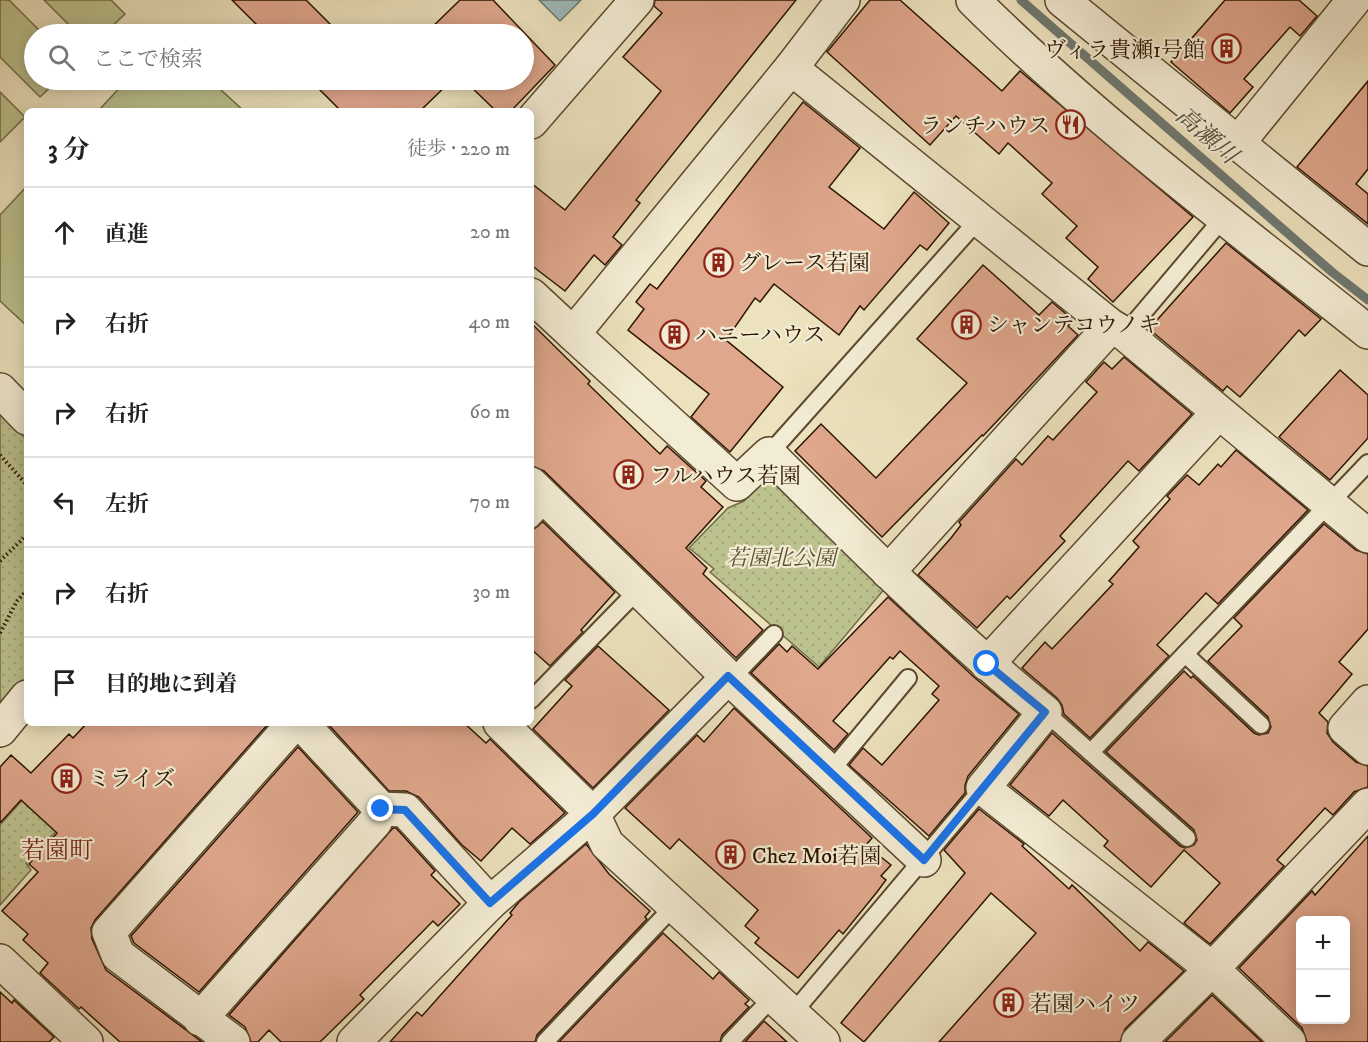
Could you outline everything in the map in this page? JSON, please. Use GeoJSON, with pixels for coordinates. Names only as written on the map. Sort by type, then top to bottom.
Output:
{"type":"FeatureCollection","features":[{"type":"Feature","properties":{"kind":"street"},"geometry":{"type":"LineString","coordinates":[[534,119],[637,0]]}},
{"type":"Feature","properties":{"kind":"street"},"geometry":{"type":"LineString","coordinates":[[573,334],[791,68],[843,0]]}},
{"type":"Feature","properties":{"kind":"street"},"geometry":{"type":"LineString","coordinates":[[973,0],[1003,30],[1152,160],[1368,332]]}},
{"type":"Feature","properties":{"kind":"street"},"geometry":{"type":"LineString","coordinates":[[1062,0],[1368,249]]}},
{"type":"Feature","properties":{"kind":"street"},"geometry":{"type":"LineString","coordinates":[[1237,144],[1338,6]]}},
{"type":"Feature","properties":{"kind":"street"},"geometry":{"type":"LineString","coordinates":[[791,68],[1118,330],[1368,536]]}},
{"type":"Feature","properties":{"kind":"street"},"geometry":{"type":"LineString","coordinates":[[534,298],[736,484],[769,453],[888,572],[987,664],[1045,712],[983,788],[1212,969],[1289,1042]]}},
{"type":"Feature","properties":{"kind":"street"},"geometry":{"type":"LineString","coordinates":[[888,572],[1118,330]]}},
{"type":"Feature","properties":{"kind":"street"},"geometry":{"type":"LineString","coordinates":[[0,390],[24,415]]}},
{"type":"Feature","properties":{"kind":"street"},"geometry":{"type":"LineString","coordinates":[[987,664],[1218,413]]}},
{"type":"Feature","properties":{"kind":"street"},"geometry":{"type":"LineString","coordinates":[[537,502],[639,589],[729,678],[924,860]]}},
{"type":"Feature","properties":{"kind":"street"},"geometry":{"type":"LineString","coordinates":[[354,1042],[490,903],[593,814],[729,678]]}},
{"type":"Feature","properties":{"kind":"street"},"geometry":{"type":"LineString","coordinates":[[0,730],[24,701]]}},
{"type":"Feature","properties":{"kind":"street"},"geometry":{"type":"LineString","coordinates":[[1368,702],[1345,728],[1368,748]]}},
{"type":"Feature","properties":{"kind":"street"},"geometry":{"type":"LineString","coordinates":[[232,1042],[118,956],[109,932],[291,726]]}},
{"type":"Feature","properties":{"kind":"street"},"geometry":{"type":"LineString","coordinates":[[304,726],[381,809],[405,810],[490,903]]}},
{"type":"Feature","properties":{"kind":"street"},"geometry":{"type":"LineString","coordinates":[[505,726],[593,814],[607,844],[823,1042]]}},
{"type":"Feature","properties":{"kind":"street"},"geometry":{"type":"LineString","coordinates":[[1138,1042],[1212,969],[1368,805]]}},
{"type":"Feature","properties":{"kind":"street"},"geometry":{"type":"LineString","coordinates":[[200,1019],[375,822],[381,809]]}},
{"type":"Feature","properties":{"kind":"street"},"geometry":{"type":"LineString","coordinates":[[0,961],[82,1041]]}},
{"type":"Feature","properties":{"kind":"lane"},"geometry":{"type":"LineString","coordinates":[[1118,330],[1224,217]]}},
{"type":"Feature","properties":{"kind":"lane"},"geometry":{"type":"LineString","coordinates":[[769,453],[979,219]]}},
{"type":"Feature","properties":{"kind":"lane"},"geometry":{"type":"LineString","coordinates":[[1092,751],[1368,463]]}},
{"type":"Feature","properties":{"kind":"lane"},"geometry":{"type":"LineString","coordinates":[[534,697],[639,589]]}},
{"type":"Feature","properties":{"kind":"lane"},"geometry":{"type":"LineString","coordinates":[[729,678],[774,633]]}},
{"type":"Feature","properties":{"kind":"lane"},"geometry":{"type":"LineString","coordinates":[[1185,654],[1261,725]]}},
{"type":"Feature","properties":{"kind":"lane"},"geometry":{"type":"LineString","coordinates":[[829,772],[908,678]]}},
{"type":"Feature","properties":{"kind":"lane"},"geometry":{"type":"LineString","coordinates":[[1045,712],[1092,751],[1187,838]]}},
{"type":"Feature","properties":{"kind":"lane"},"geometry":{"type":"LineString","coordinates":[[730,1042],[782,1006],[924,860],[983,788]]}},
{"type":"Feature","properties":{"kind":"lane"},"geometry":{"type":"LineString","coordinates":[[545,1042],[674,906]]}},
{"type":"Feature","properties":{"kind":"path"},"geometry":{"type":"LineString","coordinates":[[0,455],[24,482]]}},
{"type":"Feature","properties":{"kind":"path"},"geometry":{"type":"LineString","coordinates":[[0,561],[24,538]]}},
{"type":"Feature","properties":{"kind":"path"},"geometry":{"type":"LineString","coordinates":[[0,633],[17,601],[24,593]]}},
{"type":"Feature","properties":{"kind":"green space"},"geometry":{"type":"Polygon","coordinates":[[[0,0],[9,0],[33,24],[24,24],[24,81],[0,57],[0,0]]]}},
{"type":"Feature","properties":{"kind":"green space"},"geometry":{"type":"Polygon","coordinates":[[[44,0],[111,0],[125,14],[114,24],[68,24],[44,0]]]}},
{"type":"Feature","properties":{"kind":"green space"},"geometry":{"type":"Polygon","coordinates":[[[33,90],[47,90],[40,97],[33,90]]]}},
{"type":"Feature","properties":{"kind":"green space"},"geometry":{"type":"Polygon","coordinates":[[[118,90],[221,90],[241,108],[101,108],[118,90]]]}},
{"type":"Feature","properties":{"kind":"green space"},"geometry":{"type":"Polygon","coordinates":[[[0,92],[24,118],[0,142],[0,92]]]}},
{"type":"Feature","properties":{"kind":"green space"},"geometry":{"type":"Polygon","coordinates":[[[24,189],[24,323],[0,301],[0,215],[24,189]]]}},
{"type":"Feature","properties":{"kind":"green space"},"geometry":{"type":"Polygon","coordinates":[[[0,413],[24,437],[24,687],[0,717],[0,413]]]}},
{"type":"Feature","properties":{"kind":"green space","name":"若園北公園"},"geometry":{"type":"Polygon","coordinates":[[[780,476],[886,587],[819,667],[710,572],[714,569],[689,548],[728,508],[744,501],[766,478],[780,476]]]}},
{"type":"Feature","properties":{"kind":"green space"},"geometry":{"type":"Polygon","coordinates":[[[26,796],[60,827],[26,863],[31,870],[0,905],[0,825],[26,796]]]}},
{"type":"Feature","properties":{"kind":"water"},"geometry":{"type":"Polygon","coordinates":[[[539,0],[581,0],[560,21],[539,0]]]}},
{"type":"Feature","properties":{"kind":"building"},"geometry":{"type":"Polygon","coordinates":[[[232,0],[306,0],[330,24],[256,24],[232,0]]]}},
{"type":"Feature","properties":{"kind":"building"},"geometry":{"type":"Polygon","coordinates":[[[460,0],[493,0],[516,24],[435,24],[460,0]]]}},
{"type":"Feature","properties":{"kind":"building"},"geometry":{"type":"Polygon","coordinates":[[[655,0],[796,0],[636,200],[640,203],[613,237],[622,245],[605,265],[594,255],[565,291],[534,267],[534,185],[565,210],[661,91],[623,57],[662,13],[654,6],[655,0]]]}},
{"type":"Feature","properties":{"kind":"building"},"geometry":{"type":"Polygon","coordinates":[[[870,0],[900,0],[1002,91],[1020,71],[1193,217],[1113,302],[1088,279],[1098,267],[1066,238],[1077,226],[1042,194],[1052,183],[1008,143],[999,154],[956,116],[930,145],[827,52],[870,0]]]}},
{"type":"Feature","properties":{"kind":"building","name":"ヴィラ貴瀬1号館"},"geometry":{"type":"Polygon","coordinates":[[[1225,0],[1299,0],[1317,16],[1300,36],[1290,27],[1244,79],[1253,87],[1230,113],[1171,62],[1225,0]]]}},
{"type":"Feature","properties":{"kind":"building"},"geometry":{"type":"Polygon","coordinates":[[[534,43],[555,65],[534,87],[534,43]]]}},
{"type":"Feature","properties":{"kind":"building"},"geometry":{"type":"Polygon","coordinates":[[[1368,81],[1368,169],[1356,184],[1368,194],[1368,224],[1297,167],[1368,81]]]}},
{"type":"Feature","properties":{"kind":"building"},"geometry":{"type":"Polygon","coordinates":[[[320,90],[442,90],[423,108],[338,108],[320,90]]]}},
{"type":"Feature","properties":{"kind":"building"},"geometry":{"type":"Polygon","coordinates":[[[474,90],[531,90],[514,108],[493,108],[474,90]]]}},
{"type":"Feature","properties":{"kind":"building"},"geometry":{"type":"Polygon","coordinates":[[[803,102],[860,148],[829,187],[884,229],[914,192],[949,223],[927,250],[920,245],[864,310],[860,306],[839,335],[774,284],[760,302],[755,298],[726,340],[783,387],[730,452],[691,417],[709,394],[628,330],[644,309],[636,302],[650,284],[657,289],[803,102]]]}},
{"type":"Feature","properties":{"kind":"building"},"geometry":{"type":"Polygon","coordinates":[[[1226,243],[1321,319],[1305,336],[1299,330],[1240,397],[1227,386],[1223,391],[1149,329],[1226,243]]]}},
{"type":"Feature","properties":{"kind":"building"},"geometry":{"type":"Polygon","coordinates":[[[983,265],[1039,315],[1052,302],[1073,320],[1068,326],[1078,335],[983,436],[882,537],[795,451],[821,424],[876,478],[967,383],[917,339],[983,265]]]}},
{"type":"Feature","properties":{"kind":"building"},"geometry":{"type":"Polygon","coordinates":[[[534,326],[590,381],[588,384],[660,454],[667,446],[706,481],[701,487],[723,507],[686,548],[707,568],[703,574],[763,630],[736,658],[544,471],[534,467],[534,326]]]}},
{"type":"Feature","properties":{"kind":"building"},"geometry":{"type":"Polygon","coordinates":[[[1124,357],[1192,414],[1139,471],[1128,461],[1060,536],[1065,541],[1010,599],[1007,596],[977,628],[918,575],[951,538],[961,525],[959,522],[1016,459],[1022,465],[1048,436],[1053,440],[1097,392],[1086,382],[1104,362],[1112,369],[1124,357]]]}},
{"type":"Feature","properties":{"kind":"building"},"geometry":{"type":"Polygon","coordinates":[[[1340,370],[1368,395],[1368,438],[1330,480],[1279,437],[1340,370]]]}},
{"type":"Feature","properties":{"kind":"building"},"geometry":{"type":"Polygon","coordinates":[[[1236,450],[1308,510],[1218,604],[1206,593],[1157,645],[1169,656],[1090,738],[1064,714],[1057,698],[1022,668],[1045,642],[1052,649],[1113,584],[1109,581],[1139,547],[1133,541],[1170,499],[1167,496],[1187,475],[1199,485],[1218,464],[1221,467],[1236,450]]]}},
{"type":"Feature","properties":{"kind":"building"},"geometry":{"type":"Polygon","coordinates":[[[543,522],[615,592],[581,630],[583,632],[550,666],[534,652],[534,528],[543,522]]]}},
{"type":"Feature","properties":{"kind":"building"},"geometry":{"type":"Polygon","coordinates":[[[1324,524],[1356,550],[1368,554],[1368,629],[1339,662],[1352,674],[1319,713],[1328,722],[1327,733],[1333,742],[1356,762],[1368,766],[1368,787],[1354,792],[1333,815],[1325,808],[1277,860],[1284,866],[1210,944],[1184,923],[1220,883],[1184,850],[1151,887],[1104,846],[1108,841],[1063,800],[1049,816],[1010,785],[1052,733],[1180,846],[1185,848],[1194,845],[1197,840],[1194,830],[1106,752],[1184,671],[1191,678],[1193,676],[1254,733],[1259,735],[1268,733],[1271,727],[1268,717],[1208,661],[1242,626],[1234,618],[1324,524]]]}},
{"type":"Feature","properties":{"kind":"building"},"geometry":{"type":"Polygon","coordinates":[[[888,597],[975,678],[1019,714],[968,776],[965,793],[929,836],[849,765],[863,748],[882,765],[939,700],[932,694],[939,686],[900,651],[893,659],[890,657],[833,721],[848,734],[834,750],[751,673],[779,644],[787,652],[792,646],[818,669],[888,597]]]}},
{"type":"Feature","properties":{"kind":"building"},"geometry":{"type":"Polygon","coordinates":[[[598,646],[669,710],[593,788],[533,729],[572,686],[565,680],[598,646]]]}},
{"type":"Feature","properties":{"kind":"building"},"geometry":{"type":"Polygon","coordinates":[[[734,708],[872,838],[866,845],[891,865],[881,876],[886,880],[843,934],[839,930],[798,978],[755,943],[759,938],[745,926],[758,910],[679,839],[670,849],[625,808],[697,735],[704,742],[734,708]]]}},
{"type":"Feature","properties":{"kind":"building"},"geometry":{"type":"Polygon","coordinates":[[[84,726],[266,726],[95,920],[91,928],[92,939],[106,970],[202,1042],[120,1042],[40,973],[48,963],[23,940],[28,934],[2,911],[38,872],[29,864],[57,833],[21,800],[0,823],[0,767],[11,755],[31,773],[69,734],[73,738],[84,726]]]}},
{"type":"Feature","properties":{"kind":"building"},"geometry":{"type":"Polygon","coordinates":[[[330,726],[467,726],[486,743],[490,739],[565,813],[530,844],[512,828],[481,861],[462,845],[419,797],[406,791],[389,791],[330,726]]]}},
{"type":"Feature","properties":{"kind":"building"},"geometry":{"type":"Polygon","coordinates":[[[298,747],[358,812],[199,992],[134,943],[131,936],[298,747]]]}},
{"type":"Feature","properties":{"kind":"building"},"geometry":{"type":"Polygon","coordinates":[[[979,809],[1024,844],[1022,846],[1069,889],[1072,885],[1140,951],[1148,942],[1184,971],[1125,1029],[1120,1042],[939,1042],[1036,933],[991,893],[864,1042],[841,1023],[965,873],[944,850],[979,809]]]}},
{"type":"Feature","properties":{"kind":"building"},"geometry":{"type":"Polygon","coordinates":[[[393,828],[396,828],[435,871],[431,875],[460,904],[438,926],[433,921],[360,995],[364,999],[320,1042],[281,1042],[269,1030],[258,1042],[251,1042],[245,1027],[229,1015],[393,828]]]}},
{"type":"Feature","properties":{"kind":"building"},"geometry":{"type":"Polygon","coordinates":[[[1368,836],[1368,1042],[1307,1042],[1302,1028],[1298,1024],[1350,1024],[1350,916],[1296,916],[1296,1022],[1239,968],[1312,891],[1315,895],[1368,836]]]}},
{"type":"Feature","properties":{"kind":"building"},"geometry":{"type":"Polygon","coordinates":[[[586,844],[609,874],[650,911],[645,917],[647,919],[537,1035],[535,1042],[390,1042],[417,1012],[422,1016],[512,915],[510,913],[519,902],[586,844]]]}},
{"type":"Feature","properties":{"kind":"building"},"geometry":{"type":"Polygon","coordinates":[[[663,933],[713,979],[719,972],[749,1000],[745,1004],[749,1007],[722,1035],[720,1042],[559,1042],[663,933]]]}},
{"type":"Feature","properties":{"kind":"building"},"geometry":{"type":"Polygon","coordinates":[[[0,992],[12,1003],[14,1000],[54,1037],[49,1042],[0,1042],[0,992]]]}},
{"type":"Feature","properties":{"kind":"building"},"geometry":{"type":"Polygon","coordinates":[[[1212,995],[1262,1042],[1165,1042],[1212,995]]]}},
{"type":"Feature","properties":{"kind":"building"},"geometry":{"type":"Polygon","coordinates":[[[764,1021],[787,1042],[745,1042],[764,1021]]]}},
{"type":"Feature","properties":{"kind":"waterway","name":"高瀬川"},"geometry":{"type":"LineString","coordinates":[[1021,0],[1332,272],[1368,300]]}},
{"type":"Feature","properties":{"kind":"place","name":"ヴィラ貴瀬1号館"},"geometry":{"type":"Point","coordinates":[1226,49]}},
{"type":"Feature","properties":{"kind":"place","name":"ランチハウス"},"geometry":{"type":"Point","coordinates":[1071,125]}},
{"type":"Feature","properties":{"kind":"place","name":"グレース若園"},"geometry":{"type":"Point","coordinates":[718,262]}},
{"type":"Feature","properties":{"kind":"place","name":"シャンテコウノキ"},"geometry":{"type":"Point","coordinates":[966,324]}},
{"type":"Feature","properties":{"kind":"place","name":"ハニーハウス"},"geometry":{"type":"Point","coordinates":[674,334]}},
{"type":"Feature","properties":{"kind":"place","name":"フルハウス若園"},"geometry":{"type":"Point","coordinates":[629,475]}},
{"type":"Feature","properties":{"kind":"place","name":"ミライズ"},"geometry":{"type":"Point","coordinates":[67,778]}},
{"type":"Feature","properties":{"kind":"place","name":"Chez Moi若園"},"geometry":{"type":"Point","coordinates":[731,855]}},
{"type":"Feature","properties":{"kind":"place","name":"若園ハイツ"},"geometry":{"type":"Point","coordinates":[1009,1003]}},
{"type":"Feature","properties":{"kind":"district","name":"若園町"},"geometry":{"type":"Point","coordinates":[57,850]}},
{"type":"Feature","properties":{"kind":"route"},"geometry":{"type":"LineString","coordinates":[[381,809],[405,810],[490,903],[593,814],[728,676],[924,860],[1045,712],[987,664]]}}]}
